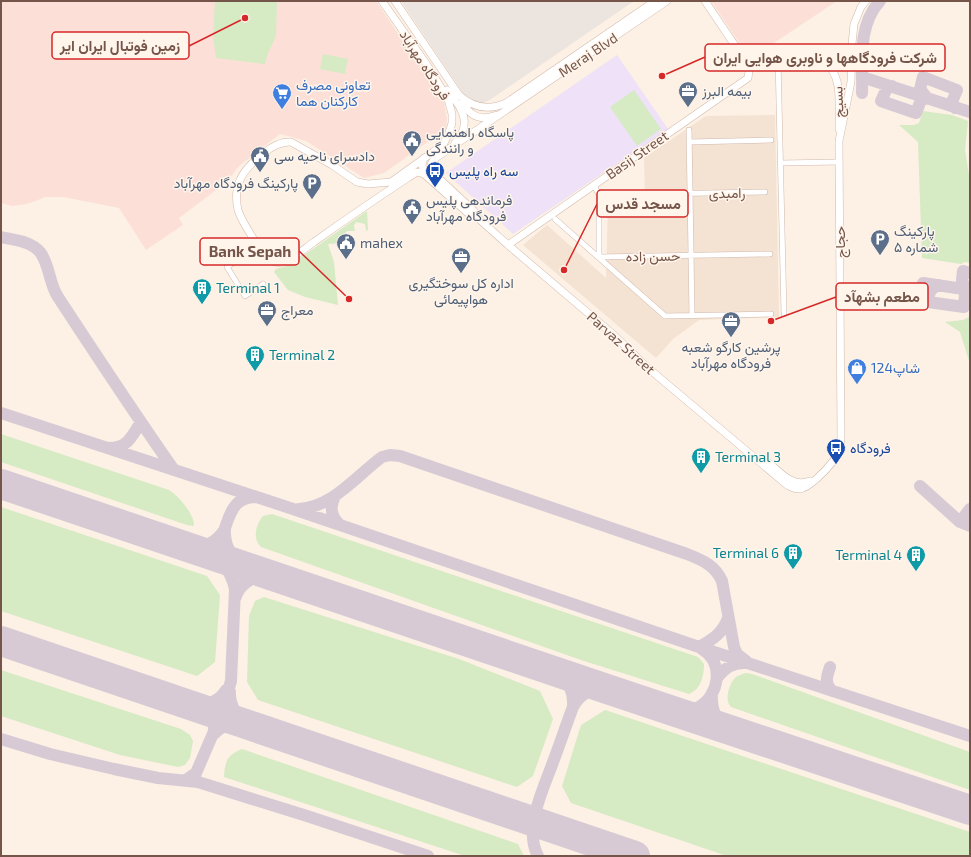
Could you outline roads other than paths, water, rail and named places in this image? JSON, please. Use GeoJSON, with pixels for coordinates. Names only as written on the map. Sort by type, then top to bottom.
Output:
{"type":"FeatureCollection","features":[{"type":"Feature","properties":{"kind":"main road","name":"فرودگاه مهرآباد"},"geometry":{"type":"LineString","coordinates":[[382,1],[427,65],[444,91],[451,106],[452,114],[450,133],[444,143],[424,158]]}},
{"type":"Feature","properties":{"kind":"main road","name":"Meraj Blvd"},"geometry":{"type":"LineString","coordinates":[[508,106],[655,1]]}},
{"type":"Feature","properties":{"kind":"main road","name":"Meraj Blvd"},"geometry":{"type":"LineString","coordinates":[[508,106],[667,1]]}},
{"type":"Feature","properties":{"kind":"main road"},"geometry":{"type":"LineString","coordinates":[[705,1],[742,56]]}},
{"type":"Feature","properties":{"kind":"main road","name":"حجاج"},"geometry":{"type":"LineString","coordinates":[[817,479],[834,459],[840,448],[841,439],[839,141],[851,82],[854,24],[861,7],[866,1]]}},
{"type":"Feature","properties":{"kind":"main road","name":"فرودگاه مهرآباد"},"geometry":{"type":"LineString","coordinates":[[395,2],[459,95],[472,105],[481,108],[508,106]]}},
{"type":"Feature","properties":{"kind":"main road"},"geometry":{"type":"LineString","coordinates":[[388,9],[395,2]]}},
{"type":"Feature","properties":{"kind":"main road","name":"بسیج"},"geometry":{"type":"LineString","coordinates":[[742,56],[748,62],[760,65],[788,54],[807,53],[821,58],[830,66],[838,86],[839,141]]}},
{"type":"Feature","properties":{"kind":"main road","name":"Basij Street"},"geometry":{"type":"LineString","coordinates":[[508,245],[748,78],[749,71],[742,56]]}},
{"type":"Feature","properties":{"kind":"main road"},"geometry":{"type":"LineString","coordinates":[[427,65],[450,93],[464,116],[463,130],[459,139],[449,149]]}},
{"type":"Feature","properties":{"kind":"main road"},"geometry":{"type":"LineString","coordinates":[[479,219],[474,211],[432,172],[430,167],[432,161],[508,106]]}},
{"type":"Feature","properties":{"kind":"main road"},"geometry":{"type":"LineString","coordinates":[[393,184],[368,184],[357,182],[332,165],[288,141],[267,150],[246,171],[239,184],[237,203],[243,221],[267,258],[277,263],[284,262],[295,256],[393,184],[418,171],[424,158]]}},
{"type":"Feature","properties":{"kind":"main road"},"geometry":{"type":"LineString","coordinates":[[418,171],[424,158]]}},
{"type":"Feature","properties":{"kind":"main road"},"geometry":{"type":"LineString","coordinates":[[418,171],[470,215],[479,219]]}},
{"type":"Feature","properties":{"kind":"main road","name":"Parvaz Street"},"geometry":{"type":"LineString","coordinates":[[479,219],[615,336],[648,368],[787,485],[798,489],[805,487],[817,479]]}},
{"type":"Feature","properties":{"kind":"street"},"geometry":{"type":"LineString","coordinates":[[778,58],[784,314]]}},
{"type":"Feature","properties":{"kind":"street"},"geometry":{"type":"LineString","coordinates":[[689,130],[692,315]]}},
{"type":"Feature","properties":{"kind":"street"},"geometry":{"type":"LineString","coordinates":[[689,142],[772,140]]}},
{"type":"Feature","properties":{"kind":"street"},"geometry":{"type":"LineString","coordinates":[[780,163],[839,162]]}},
{"type":"Feature","properties":{"kind":"street"},"geometry":{"type":"LineString","coordinates":[[594,185],[599,195],[599,257]]}},
{"type":"Feature","properties":{"kind":"street","name":"رامبدی"},"geometry":{"type":"LineString","coordinates":[[599,195],[764,192]]}},
{"type":"Feature","properties":{"kind":"street"},"geometry":{"type":"LineString","coordinates":[[555,219],[666,316],[771,314]]}},
{"type":"Feature","properties":{"kind":"street","name":"حسن زاده"},"geometry":{"type":"LineString","coordinates":[[599,257],[770,254]]}},
{"type":"Feature","properties":{"kind":"street"},"geometry":{"type":"LineString","coordinates":[[244,255],[227,267],[245,296],[263,284]]}},
{"type":"Feature","properties":{"kind":"place","name":"زمین فوتبال ایران ایر"},"geometry":{"type":"Point","coordinates":[245,18]}},
{"type":"Feature","properties":{"kind":"place","name":"شرکت فرودگاهها و ناوبری هوایی ایران"},"geometry":{"type":"Point","coordinates":[662,76]}},
{"type":"Feature","properties":{"kind":"place","name":"بیمه البرز"},"geometry":{"type":"Point","coordinates":[688,108]}},
{"type":"Feature","properties":{"kind":"place","name":"تعاونی مصرف کارکنان هما"},"geometry":{"type":"Point","coordinates":[282,110]}},
{"type":"Feature","properties":{"kind":"place","name":"پاسگاه راهنمایی و رانندگی"},"geometry":{"type":"Point","coordinates":[412,157]}},
{"type":"Feature","properties":{"kind":"place","name":"دادسرای ناحیه سی"},"geometry":{"type":"Point","coordinates":[260,173]}},
{"type":"Feature","properties":{"kind":"place","name":"سه راه پلیس"},"geometry":{"type":"Point","coordinates":[435,188]}},
{"type":"Feature","properties":{"kind":"place","name":"پارکینگ فرودگاه مهرآباد"},"geometry":{"type":"Point","coordinates":[312,200]}},
{"type":"Feature","properties":{"kind":"place","name":"فرماندهی پلیس فرودگاه مهرآباد"},"geometry":{"type":"Point","coordinates":[412,225]}},
{"type":"Feature","properties":{"kind":"place","name":"پارکینگ شماره ۵"},"geometry":{"type":"Point","coordinates":[880,256]}},
{"type":"Feature","properties":{"kind":"place","name":"mahex"},"geometry":{"type":"Point","coordinates":[346,260]}},
{"type":"Feature","properties":{"kind":"place","name":"مسجد قدس"},"geometry":{"type":"Point","coordinates":[564,270]}},
{"type":"Feature","properties":{"kind":"place","name":"اداره کل سوختگیری هواپیمائی"},"geometry":{"type":"Point","coordinates":[461,274]}},
{"type":"Feature","properties":{"kind":"place","name":"Bank Sepah"},"geometry":{"type":"Point","coordinates":[349,299]}},
{"type":"Feature","properties":{"kind":"place","name":"Terminal 1"},"geometry":{"type":"Point","coordinates":[202,305]}},
{"type":"Feature","properties":{"kind":"place","name":"مطعم بشهآد"},"geometry":{"type":"Point","coordinates":[771,321]}},
{"type":"Feature","properties":{"kind":"place","name":"معراج"},"geometry":{"type":"Point","coordinates":[267,327]}},
{"type":"Feature","properties":{"kind":"place","name":"پرشین کارگو شعبه فرودگاه مهرآباد"},"geometry":{"type":"Point","coordinates":[731,338]}},
{"type":"Feature","properties":{"kind":"place","name":"Terminal 2"},"geometry":{"type":"Point","coordinates":[255,372]}},
{"type":"Feature","properties":{"kind":"place","name":"124شاپ"},"geometry":{"type":"Point","coordinates":[857,385]}},
{"type":"Feature","properties":{"kind":"place","name":"فرودگاه"},"geometry":{"type":"Point","coordinates":[836,465]}},
{"type":"Feature","properties":{"kind":"place","name":"Terminal 3"},"geometry":{"type":"Point","coordinates":[701,474]}},
{"type":"Feature","properties":{"kind":"place","name":"Terminal 6"},"geometry":{"type":"Point","coordinates":[793,570]}},
{"type":"Feature","properties":{"kind":"place","name":"Terminal 4"},"geometry":{"type":"Point","coordinates":[916,572]}}]}
